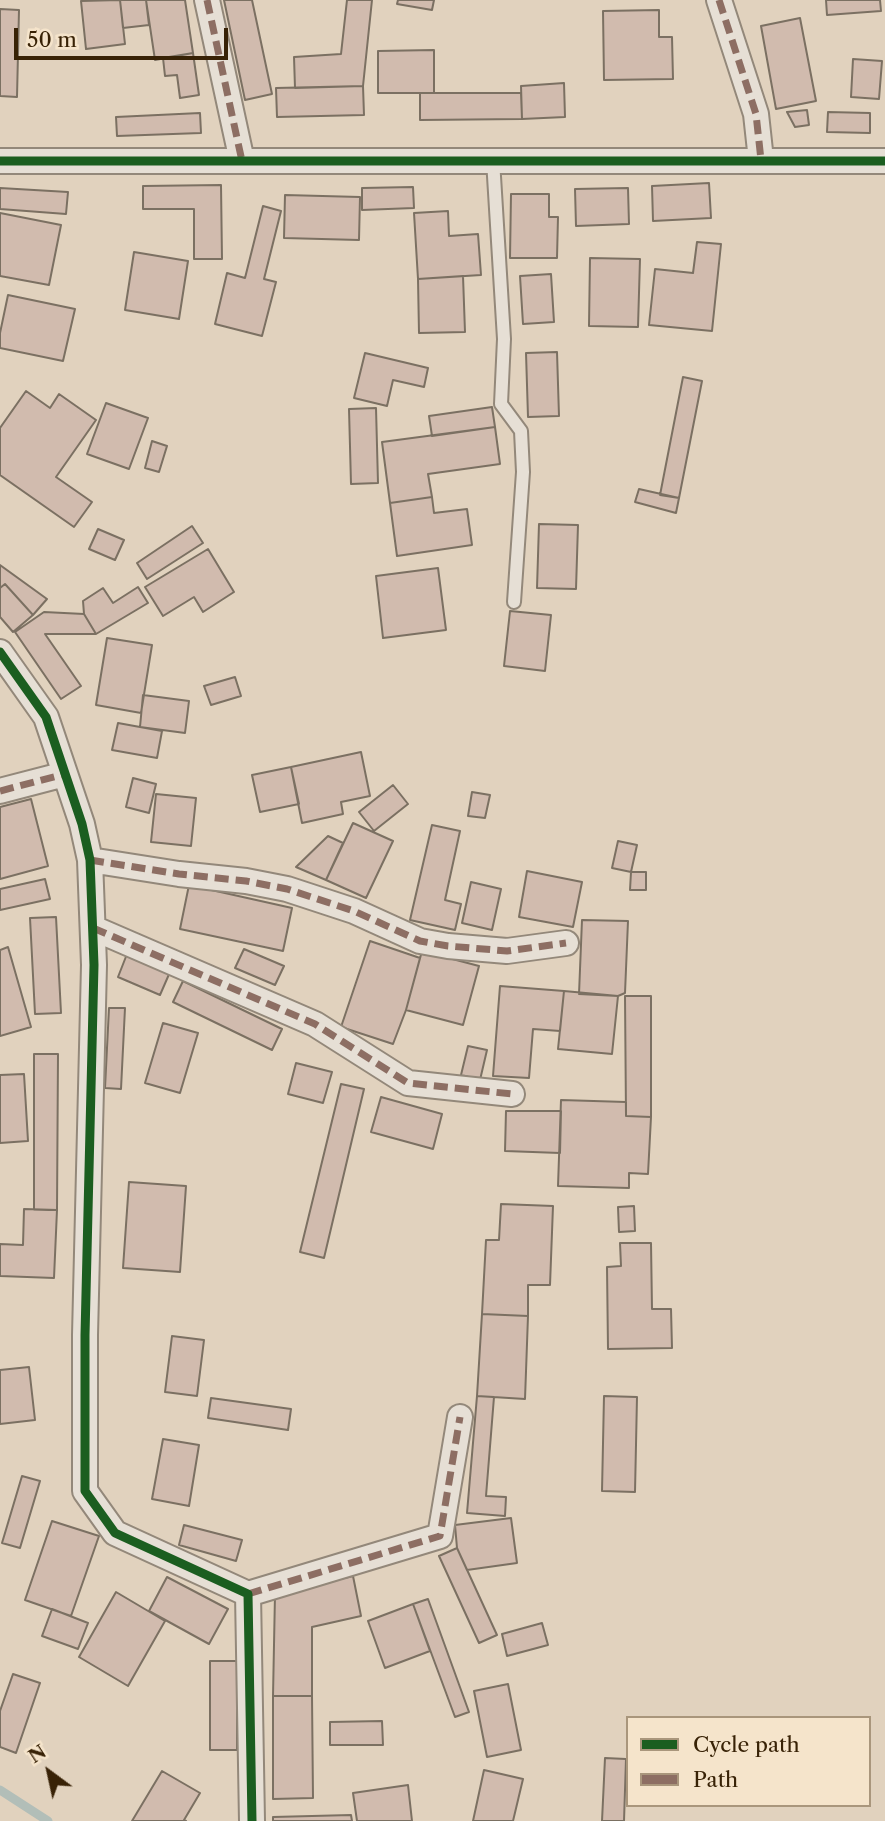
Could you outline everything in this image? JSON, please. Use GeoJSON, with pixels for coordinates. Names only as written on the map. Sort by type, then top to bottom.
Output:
{"type":"FeatureCollection","features":[{"type":"Feature","properties":{"kind":"street"},"geometry":{"type":"LineString","coordinates":[[206,0],[242,161]]}},
{"type":"Feature","properties":{"kind":"street"},"geometry":{"type":"LineString","coordinates":[[719,0],[756,114],[761,160]]}},
{"type":"Feature","properties":{"kind":"street"},"geometry":{"type":"LineString","coordinates":[[0,161],[885,161]]}},
{"type":"Feature","properties":{"kind":"street"},"geometry":{"type":"LineString","coordinates":[[0,652],[46,717],[82,824],[90,860],[94,965],[85,1335],[85,1491],[115,1533],[247,1594],[440,1536],[460,1417]]}},
{"type":"Feature","properties":{"kind":"street"},"geometry":{"type":"LineString","coordinates":[[0,791],[65,774]]}},
{"type":"Feature","properties":{"kind":"street"},"geometry":{"type":"LineString","coordinates":[[90,860],[287,889],[354,911],[407,936],[429,943],[507,951],[566,943]]}},
{"type":"Feature","properties":{"kind":"street"},"geometry":{"type":"LineString","coordinates":[[93,928],[315,1024],[408,1083],[512,1094]]}},
{"type":"Feature","properties":{"kind":"street"},"geometry":{"type":"LineString","coordinates":[[247,1594],[252,1821]]}},
{"type":"Feature","properties":{"kind":"lane"},"geometry":{"type":"LineString","coordinates":[[493,160],[504,339],[501,404],[521,431],[523,472],[514,602]]}},
{"type":"Feature","properties":{"kind":"building"},"geometry":{"type":"Polygon","coordinates":[[[120,0],[125,44],[86,49],[81,1],[120,0]]]}},
{"type":"Feature","properties":{"kind":"building"},"geometry":{"type":"Polygon","coordinates":[[[120,0],[146,0],[149,25],[123,28],[120,0]]]}},
{"type":"Feature","properties":{"kind":"building"},"geometry":{"type":"Polygon","coordinates":[[[146,0],[185,0],[193,53],[155,60],[146,0]]]}},
{"type":"Feature","properties":{"kind":"building"},"geometry":{"type":"Polygon","coordinates":[[[224,0],[252,0],[272,94],[245,100],[224,0]]]}},
{"type":"Feature","properties":{"kind":"building"},"geometry":{"type":"Polygon","coordinates":[[[347,0],[372,0],[363,86],[295,88],[294,57],[341,54],[347,0]]]}},
{"type":"Feature","properties":{"kind":"building"},"geometry":{"type":"Polygon","coordinates":[[[398,0],[434,0],[432,10],[397,4],[398,0]]]}},
{"type":"Feature","properties":{"kind":"building"},"geometry":{"type":"Polygon","coordinates":[[[826,0],[880,0],[881,11],[827,15],[826,0]]]}},
{"type":"Feature","properties":{"kind":"building"},"geometry":{"type":"Polygon","coordinates":[[[0,9],[19,10],[17,97],[0,96],[0,9]]]}},
{"type":"Feature","properties":{"kind":"building"},"geometry":{"type":"Polygon","coordinates":[[[659,10],[659,37],[672,37],[673,79],[604,80],[603,11],[659,10]]]}},
{"type":"Feature","properties":{"kind":"building"},"geometry":{"type":"Polygon","coordinates":[[[800,18],[816,101],[776,109],[761,26],[800,18]]]}},
{"type":"Feature","properties":{"kind":"building"},"geometry":{"type":"Polygon","coordinates":[[[434,50],[434,93],[378,93],[378,51],[434,50]]]}},
{"type":"Feature","properties":{"kind":"building"},"geometry":{"type":"Polygon","coordinates":[[[193,53],[199,95],[180,98],[177,75],[165,76],[163,58],[193,53]]]}},
{"type":"Feature","properties":{"kind":"building"},"geometry":{"type":"Polygon","coordinates":[[[853,59],[882,61],[879,99],[851,97],[853,59]]]}},
{"type":"Feature","properties":{"kind":"building"},"geometry":{"type":"Polygon","coordinates":[[[564,83],[565,117],[522,119],[521,86],[564,83]]]}},
{"type":"Feature","properties":{"kind":"building"},"geometry":{"type":"Polygon","coordinates":[[[363,86],[364,115],[277,117],[276,88],[363,86]]]}},
{"type":"Feature","properties":{"kind":"building"},"geometry":{"type":"Polygon","coordinates":[[[420,93],[521,93],[522,119],[420,120],[420,93]]]}},
{"type":"Feature","properties":{"kind":"building"},"geometry":{"type":"Polygon","coordinates":[[[807,110],[809,125],[795,127],[787,112],[807,110]]]}},
{"type":"Feature","properties":{"kind":"building"},"geometry":{"type":"Polygon","coordinates":[[[828,112],[870,113],[870,133],[827,132],[828,112]]]}},
{"type":"Feature","properties":{"kind":"building"},"geometry":{"type":"Polygon","coordinates":[[[200,113],[201,133],[117,136],[116,117],[200,113]]]}},
{"type":"Feature","properties":{"kind":"building"},"geometry":{"type":"Polygon","coordinates":[[[709,183],[711,218],[653,221],[652,186],[709,183]]]}},
{"type":"Feature","properties":{"kind":"building"},"geometry":{"type":"Polygon","coordinates":[[[221,185],[222,259],[194,259],[194,209],[143,209],[143,186],[221,185]]]}},
{"type":"Feature","properties":{"kind":"building"},"geometry":{"type":"Polygon","coordinates":[[[413,187],[414,208],[362,210],[362,188],[413,187]]]}},
{"type":"Feature","properties":{"kind":"building"},"geometry":{"type":"Polygon","coordinates":[[[0,188],[68,192],[66,214],[0,209],[0,188]]]}},
{"type":"Feature","properties":{"kind":"building"},"geometry":{"type":"Polygon","coordinates":[[[628,188],[629,224],[576,226],[575,189],[628,188]]]}},
{"type":"Feature","properties":{"kind":"building"},"geometry":{"type":"Polygon","coordinates":[[[511,194],[549,194],[549,217],[558,217],[557,258],[510,258],[511,194]]]}},
{"type":"Feature","properties":{"kind":"building"},"geometry":{"type":"Polygon","coordinates":[[[285,195],[360,197],[359,240],[284,238],[285,195]]]}},
{"type":"Feature","properties":{"kind":"building"},"geometry":{"type":"Polygon","coordinates":[[[263,206],[281,211],[264,279],[276,282],[262,336],[215,324],[227,273],[245,278],[263,206]]]}},
{"type":"Feature","properties":{"kind":"building"},"geometry":{"type":"Polygon","coordinates":[[[448,211],[449,236],[478,234],[481,275],[418,279],[414,213],[448,211]]]}},
{"type":"Feature","properties":{"kind":"building"},"geometry":{"type":"Polygon","coordinates":[[[0,213],[61,225],[49,285],[0,276],[0,213]]]}},
{"type":"Feature","properties":{"kind":"building"},"geometry":{"type":"Polygon","coordinates":[[[697,242],[721,244],[712,331],[649,325],[655,269],[693,273],[697,242]]]}},
{"type":"Feature","properties":{"kind":"building"},"geometry":{"type":"Polygon","coordinates":[[[134,252],[188,261],[179,319],[125,310],[134,252]]]}},
{"type":"Feature","properties":{"kind":"building"},"geometry":{"type":"Polygon","coordinates":[[[590,258],[640,259],[638,327],[589,326],[590,258]]]}},
{"type":"Feature","properties":{"kind":"building"},"geometry":{"type":"Polygon","coordinates":[[[551,274],[554,322],[523,324],[520,276],[551,274]]]}},
{"type":"Feature","properties":{"kind":"building"},"geometry":{"type":"Polygon","coordinates":[[[463,276],[465,332],[419,333],[418,279],[463,276]]]}},
{"type":"Feature","properties":{"kind":"building"},"geometry":{"type":"Polygon","coordinates":[[[8,295],[75,309],[63,361],[0,348],[0,333],[8,295]]]}},
{"type":"Feature","properties":{"kind":"building"},"geometry":{"type":"Polygon","coordinates":[[[557,352],[559,416],[528,417],[526,353],[557,352]]]}},
{"type":"Feature","properties":{"kind":"building"},"geometry":{"type":"Polygon","coordinates":[[[365,353],[428,368],[424,387],[393,380],[387,406],[354,398],[365,353]]]}},
{"type":"Feature","properties":{"kind":"building"},"geometry":{"type":"Polygon","coordinates":[[[683,377],[702,381],[679,498],[660,495],[683,377]]]}},
{"type":"Feature","properties":{"kind":"building"},"geometry":{"type":"Polygon","coordinates":[[[26,391],[50,408],[59,394],[96,420],[56,477],[92,502],[74,527],[0,475],[0,428],[26,391]]]}},
{"type":"Feature","properties":{"kind":"building"},"geometry":{"type":"Polygon","coordinates":[[[106,403],[148,418],[129,469],[87,454],[106,403]]]}},
{"type":"Feature","properties":{"kind":"building"},"geometry":{"type":"Polygon","coordinates":[[[492,407],[495,427],[432,436],[429,416],[492,407]]]}},
{"type":"Feature","properties":{"kind":"building"},"geometry":{"type":"Polygon","coordinates":[[[376,408],[378,483],[351,484],[349,409],[376,408]]]}},
{"type":"Feature","properties":{"kind":"building"},"geometry":{"type":"Polygon","coordinates":[[[495,427],[500,464],[428,474],[432,497],[390,503],[382,442],[495,427]]]}},
{"type":"Feature","properties":{"kind":"building"},"geometry":{"type":"Polygon","coordinates":[[[152,441],[167,446],[159,472],[145,468],[152,441]]]}},
{"type":"Feature","properties":{"kind":"building"},"geometry":{"type":"Polygon","coordinates":[[[639,489],[679,498],[676,513],[635,502],[639,489]]]}},
{"type":"Feature","properties":{"kind":"building"},"geometry":{"type":"Polygon","coordinates":[[[432,497],[434,513],[467,509],[472,545],[397,556],[390,503],[432,497]]]}},
{"type":"Feature","properties":{"kind":"building"},"geometry":{"type":"Polygon","coordinates":[[[539,524],[578,525],[576,589],[537,588],[539,524]]]}},
{"type":"Feature","properties":{"kind":"building"},"geometry":{"type":"Polygon","coordinates":[[[192,526],[203,543],[147,579],[137,563],[192,526]]]}},
{"type":"Feature","properties":{"kind":"building"},"geometry":{"type":"Polygon","coordinates":[[[98,529],[124,540],[115,560],[89,549],[98,529]]]}},
{"type":"Feature","properties":{"kind":"building"},"geometry":{"type":"Polygon","coordinates":[[[208,549],[234,592],[203,612],[194,597],[163,616],[145,587],[208,549]]]}},
{"type":"Feature","properties":{"kind":"building"},"geometry":{"type":"Polygon","coordinates":[[[0,565],[47,599],[33,615],[5,584],[0,588],[0,565]]]}},
{"type":"Feature","properties":{"kind":"building"},"geometry":{"type":"Polygon","coordinates":[[[438,568],[446,630],[383,638],[376,576],[438,568]]]}},
{"type":"Feature","properties":{"kind":"building"},"geometry":{"type":"Polygon","coordinates":[[[5,584],[33,615],[13,632],[0,617],[0,588],[5,584]]]}},
{"type":"Feature","properties":{"kind":"building"},"geometry":{"type":"Polygon","coordinates":[[[138,587],[148,603],[96,634],[84,614],[83,601],[103,588],[113,603],[138,587]]]}},
{"type":"Feature","properties":{"kind":"building"},"geometry":{"type":"Polygon","coordinates":[[[510,611],[551,615],[545,671],[504,666],[510,611]]]}},
{"type":"Feature","properties":{"kind":"building"},"geometry":{"type":"Polygon","coordinates":[[[44,612],[84,614],[96,634],[45,634],[81,686],[61,699],[15,632],[44,612]]]}},
{"type":"Feature","properties":{"kind":"building"},"geometry":{"type":"Polygon","coordinates":[[[107,638],[152,645],[141,713],[96,705],[107,638]]]}},
{"type":"Feature","properties":{"kind":"building"},"geometry":{"type":"Polygon","coordinates":[[[235,677],[241,696],[211,705],[204,686],[235,677]]]}},
{"type":"Feature","properties":{"kind":"building"},"geometry":{"type":"Polygon","coordinates":[[[143,695],[189,701],[185,733],[140,727],[143,695]]]}},
{"type":"Feature","properties":{"kind":"building"},"geometry":{"type":"Polygon","coordinates":[[[118,723],[162,731],[157,758],[112,750],[118,723]]]}},
{"type":"Feature","properties":{"kind":"building"},"geometry":{"type":"Polygon","coordinates":[[[361,752],[370,796],[341,802],[343,814],[302,823],[291,767],[361,752]]]}},
{"type":"Feature","properties":{"kind":"building"},"geometry":{"type":"Polygon","coordinates":[[[291,767],[299,804],[260,812],[252,775],[291,767]]]}},
{"type":"Feature","properties":{"kind":"building"},"geometry":{"type":"Polygon","coordinates":[[[133,778],[156,784],[149,813],[126,807],[133,778]]]}},
{"type":"Feature","properties":{"kind":"building"},"geometry":{"type":"Polygon","coordinates":[[[393,785],[408,804],[374,831],[359,812],[393,785]]]}},
{"type":"Feature","properties":{"kind":"building"},"geometry":{"type":"Polygon","coordinates":[[[472,792],[490,795],[485,818],[468,816],[472,792]]]}},
{"type":"Feature","properties":{"kind":"building"},"geometry":{"type":"Polygon","coordinates":[[[156,794],[196,798],[191,846],[151,842],[156,794]]]}},
{"type":"Feature","properties":{"kind":"building"},"geometry":{"type":"Polygon","coordinates":[[[31,799],[48,866],[0,879],[0,807],[31,799]]]}},
{"type":"Feature","properties":{"kind":"building"},"geometry":{"type":"Polygon","coordinates":[[[353,823],[393,841],[366,898],[326,880],[353,823]]]}},
{"type":"Feature","properties":{"kind":"building"},"geometry":{"type":"Polygon","coordinates":[[[432,825],[460,831],[445,900],[461,904],[455,930],[410,920],[432,825]]]}},
{"type":"Feature","properties":{"kind":"building"},"geometry":{"type":"Polygon","coordinates":[[[328,836],[343,843],[326,880],[296,867],[328,836]]]}},
{"type":"Feature","properties":{"kind":"building"},"geometry":{"type":"Polygon","coordinates":[[[618,841],[637,845],[631,872],[612,868],[618,841]]]}},
{"type":"Feature","properties":{"kind":"building"},"geometry":{"type":"Polygon","coordinates":[[[527,871],[582,882],[573,927],[519,917],[527,871]]]}},
{"type":"Feature","properties":{"kind":"building"},"geometry":{"type":"Polygon","coordinates":[[[631,872],[646,872],[646,890],[630,890],[631,872]]]}},
{"type":"Feature","properties":{"kind":"building"},"geometry":{"type":"Polygon","coordinates":[[[45,879],[50,899],[0,910],[0,889],[45,879]]]}},
{"type":"Feature","properties":{"kind":"building"},"geometry":{"type":"Polygon","coordinates":[[[471,882],[501,889],[492,930],[462,923],[471,882]]]}},
{"type":"Feature","properties":{"kind":"building"},"geometry":{"type":"Polygon","coordinates":[[[189,885],[292,908],[283,951],[180,929],[189,885]]]}},
{"type":"Feature","properties":{"kind":"building"},"geometry":{"type":"Polygon","coordinates":[[[56,917],[61,1013],[35,1014],[30,918],[56,917]]]}},
{"type":"Feature","properties":{"kind":"building"},"geometry":{"type":"Polygon","coordinates":[[[582,920],[628,921],[625,993],[618,996],[579,994],[582,920]]]}},
{"type":"Feature","properties":{"kind":"building"},"geometry":{"type":"Polygon","coordinates":[[[370,941],[420,958],[406,1010],[393,1044],[341,1027],[370,941]]]}},
{"type":"Feature","properties":{"kind":"building"},"geometry":{"type":"Polygon","coordinates":[[[8,947],[31,1027],[0,1036],[0,950],[8,947]]]}},
{"type":"Feature","properties":{"kind":"building"},"geometry":{"type":"Polygon","coordinates":[[[244,949],[284,966],[275,985],[235,968],[244,949]]]}},
{"type":"Feature","properties":{"kind":"building"},"geometry":{"type":"Polygon","coordinates":[[[422,951],[479,966],[463,1025],[406,1010],[422,951]]]}},
{"type":"Feature","properties":{"kind":"building"},"geometry":{"type":"Polygon","coordinates":[[[127,954],[170,972],[160,995],[118,977],[127,954]]]}},
{"type":"Feature","properties":{"kind":"building"},"geometry":{"type":"Polygon","coordinates":[[[183,981],[282,1029],[272,1050],[173,1002],[183,981]]]}},
{"type":"Feature","properties":{"kind":"building"},"geometry":{"type":"Polygon","coordinates":[[[500,986],[564,991],[560,1031],[533,1029],[529,1078],[493,1076],[500,986]]]}},
{"type":"Feature","properties":{"kind":"building"},"geometry":{"type":"Polygon","coordinates":[[[564,991],[618,996],[612,1054],[558,1049],[564,991]]]}},
{"type":"Feature","properties":{"kind":"building"},"geometry":{"type":"Polygon","coordinates":[[[625,996],[651,996],[651,1117],[626,1116],[625,996]]]}},
{"type":"Feature","properties":{"kind":"building"},"geometry":{"type":"Polygon","coordinates":[[[109,1008],[125,1008],[121,1089],[105,1088],[109,1008]]]}},
{"type":"Feature","properties":{"kind":"building"},"geometry":{"type":"Polygon","coordinates":[[[163,1023],[198,1033],[180,1093],[145,1083],[163,1023]]]}},
{"type":"Feature","properties":{"kind":"building"},"geometry":{"type":"Polygon","coordinates":[[[468,1046],[487,1050],[480,1080],[461,1075],[468,1046]]]}},
{"type":"Feature","properties":{"kind":"building"},"geometry":{"type":"Polygon","coordinates":[[[34,1054],[58,1054],[57,1210],[34,1210],[34,1054]]]}},
{"type":"Feature","properties":{"kind":"building"},"geometry":{"type":"Polygon","coordinates":[[[296,1063],[332,1072],[323,1103],[288,1094],[296,1063]]]}},
{"type":"Feature","properties":{"kind":"building"},"geometry":{"type":"Polygon","coordinates":[[[24,1074],[28,1141],[0,1143],[0,1075],[24,1074]]]}},
{"type":"Feature","properties":{"kind":"building"},"geometry":{"type":"Polygon","coordinates":[[[341,1084],[364,1089],[324,1258],[300,1252],[341,1084]]]}},
{"type":"Feature","properties":{"kind":"building"},"geometry":{"type":"Polygon","coordinates":[[[381,1097],[442,1114],[433,1149],[371,1132],[381,1097]]]}},
{"type":"Feature","properties":{"kind":"building"},"geometry":{"type":"Polygon","coordinates":[[[561,1100],[626,1102],[626,1116],[651,1117],[648,1174],[629,1173],[629,1188],[558,1186],[561,1100]]]}},
{"type":"Feature","properties":{"kind":"building"},"geometry":{"type":"Polygon","coordinates":[[[506,1111],[561,1111],[560,1153],[505,1151],[506,1111]]]}},
{"type":"Feature","properties":{"kind":"building"},"geometry":{"type":"Polygon","coordinates":[[[129,1182],[186,1186],[180,1272],[123,1268],[129,1182]]]}},
{"type":"Feature","properties":{"kind":"building"},"geometry":{"type":"Polygon","coordinates":[[[501,1204],[553,1206],[550,1285],[528,1285],[528,1316],[482,1314],[486,1240],[499,1240],[501,1204]]]}},
{"type":"Feature","properties":{"kind":"building"},"geometry":{"type":"Polygon","coordinates":[[[634,1206],[635,1231],[619,1232],[618,1207],[634,1206]]]}},
{"type":"Feature","properties":{"kind":"building"},"geometry":{"type":"Polygon","coordinates":[[[24,1209],[57,1210],[54,1278],[0,1276],[0,1244],[23,1245],[24,1209]]]}},
{"type":"Feature","properties":{"kind":"building"},"geometry":{"type":"Polygon","coordinates":[[[620,1243],[651,1243],[652,1309],[671,1309],[672,1348],[608,1349],[607,1267],[621,1266],[620,1243]]]}},
{"type":"Feature","properties":{"kind":"building"},"geometry":{"type":"Polygon","coordinates":[[[482,1314],[528,1316],[525,1399],[477,1396],[482,1314]]]}},
{"type":"Feature","properties":{"kind":"building"},"geometry":{"type":"Polygon","coordinates":[[[172,1336],[204,1340],[197,1396],[165,1392],[172,1336]]]}},
{"type":"Feature","properties":{"kind":"building"},"geometry":{"type":"Polygon","coordinates":[[[29,1367],[35,1420],[0,1424],[0,1370],[29,1367]]]}},
{"type":"Feature","properties":{"kind":"building"},"geometry":{"type":"Polygon","coordinates":[[[477,1396],[494,1397],[486,1496],[506,1497],[505,1516],[467,1513],[477,1396]]]}},
{"type":"Feature","properties":{"kind":"building"},"geometry":{"type":"Polygon","coordinates":[[[604,1396],[637,1397],[635,1492],[602,1491],[604,1396]]]}},
{"type":"Feature","properties":{"kind":"building"},"geometry":{"type":"Polygon","coordinates":[[[211,1398],[291,1409],[288,1430],[208,1418],[211,1398]]]}},
{"type":"Feature","properties":{"kind":"building"},"geometry":{"type":"Polygon","coordinates":[[[163,1439],[199,1445],[189,1506],[152,1499],[163,1439]]]}},
{"type":"Feature","properties":{"kind":"building"},"geometry":{"type":"Polygon","coordinates":[[[22,1476],[40,1481],[20,1548],[2,1543],[22,1476]]]}},
{"type":"Feature","properties":{"kind":"building"},"geometry":{"type":"Polygon","coordinates":[[[511,1518],[517,1563],[467,1570],[457,1548],[455,1525],[511,1518]]]}},
{"type":"Feature","properties":{"kind":"building"},"geometry":{"type":"Polygon","coordinates":[[[52,1521],[99,1536],[71,1616],[25,1600],[52,1521]]]}},
{"type":"Feature","properties":{"kind":"building"},"geometry":{"type":"Polygon","coordinates":[[[184,1525],[242,1540],[236,1561],[179,1545],[184,1525]]]}},
{"type":"Feature","properties":{"kind":"building"},"geometry":{"type":"Polygon","coordinates":[[[457,1548],[497,1635],[479,1643],[439,1556],[457,1548]]]}},
{"type":"Feature","properties":{"kind":"building"},"geometry":{"type":"Polygon","coordinates":[[[353,1576],[361,1616],[312,1627],[312,1696],[273,1696],[275,1594],[353,1576]]]}},
{"type":"Feature","properties":{"kind":"building"},"geometry":{"type":"Polygon","coordinates":[[[167,1577],[228,1609],[209,1644],[149,1611],[167,1577]]]}},
{"type":"Feature","properties":{"kind":"building"},"geometry":{"type":"Polygon","coordinates":[[[116,1592],[165,1621],[128,1686],[79,1657],[116,1592]]]}},
{"type":"Feature","properties":{"kind":"building"},"geometry":{"type":"Polygon","coordinates":[[[428,1599],[469,1712],[455,1717],[413,1604],[428,1599]]]}},
{"type":"Feature","properties":{"kind":"building"},"geometry":{"type":"Polygon","coordinates":[[[413,1604],[430,1651],[385,1668],[368,1621],[413,1604]]]}},
{"type":"Feature","properties":{"kind":"building"},"geometry":{"type":"Polygon","coordinates":[[[52,1609],[88,1623],[78,1649],[42,1636],[52,1609]]]}},
{"type":"Feature","properties":{"kind":"building"},"geometry":{"type":"Polygon","coordinates":[[[542,1623],[548,1645],[507,1656],[502,1634],[542,1623]]]}},
{"type":"Feature","properties":{"kind":"building"},"geometry":{"type":"Polygon","coordinates":[[[210,1661],[237,1661],[237,1750],[210,1750],[210,1661]]]}},
{"type":"Feature","properties":{"kind":"building"},"geometry":{"type":"Polygon","coordinates":[[[13,1674],[40,1683],[16,1753],[0,1747],[0,1711],[13,1674]]]}},
{"type":"Feature","properties":{"kind":"building"},"geometry":{"type":"Polygon","coordinates":[[[508,1684],[521,1750],[487,1757],[474,1691],[508,1684]]]}},
{"type":"Feature","properties":{"kind":"building"},"geometry":{"type":"Polygon","coordinates":[[[273,1696],[312,1696],[313,1798],[273,1799],[273,1696]]]}},
{"type":"Feature","properties":{"kind":"building"},"geometry":{"type":"Polygon","coordinates":[[[382,1721],[383,1745],[330,1745],[330,1722],[382,1721]]]}},
{"type":"Feature","properties":{"kind":"building"},"geometry":{"type":"Polygon","coordinates":[[[605,1758],[626,1759],[624,1821],[602,1821],[605,1758]]]}},
{"type":"Feature","properties":{"kind":"building"},"geometry":{"type":"Polygon","coordinates":[[[484,1770],[523,1779],[513,1821],[473,1821],[484,1770]]]}},
{"type":"Feature","properties":{"kind":"building"},"geometry":{"type":"Polygon","coordinates":[[[162,1771],[200,1793],[184,1820],[186,1821],[132,1821],[162,1771]]]}},
{"type":"Feature","properties":{"kind":"building"},"geometry":{"type":"Polygon","coordinates":[[[408,1785],[412,1821],[357,1821],[353,1793],[408,1785]]]}},
{"type":"Feature","properties":{"kind":"building"},"geometry":{"type":"Polygon","coordinates":[[[351,1815],[352,1821],[273,1821],[273,1817],[351,1815]]]}},
{"type":"Feature","properties":{"kind":"waterway"},"geometry":{"type":"LineString","coordinates":[[0,1790],[48,1821]]}},
{"type":"Feature","properties":{"kind":"marked path"},"geometry":{"type":"LineString","coordinates":[[207,0],[242,161]]}},
{"type":"Feature","properties":{"kind":"marked path"},"geometry":{"type":"LineString","coordinates":[[719,0],[756,114],[761,160]]}},
{"type":"Feature","properties":{"kind":"marked path"},"geometry":{"type":"LineString","coordinates":[[0,791],[65,774]]}},
{"type":"Feature","properties":{"kind":"marked path"},"geometry":{"type":"LineString","coordinates":[[90,860],[287,889],[354,911],[420,941],[448,946],[507,951],[566,943]]}},
{"type":"Feature","properties":{"kind":"marked path"},"geometry":{"type":"LineString","coordinates":[[93,928],[315,1024],[408,1083],[512,1094]]}},
{"type":"Feature","properties":{"kind":"marked path"},"geometry":{"type":"LineString","coordinates":[[248,1594],[440,1536],[460,1417]]}},
{"type":"Feature","properties":{"kind":"cycle path"},"geometry":{"type":"LineString","coordinates":[[0,161],[885,161]]}},
{"type":"Feature","properties":{"kind":"cycle path"},"geometry":{"type":"LineString","coordinates":[[0,652],[46,717],[82,824],[90,860],[94,965],[85,1335],[85,1491],[115,1533],[248,1594],[252,1821]]}}]}
